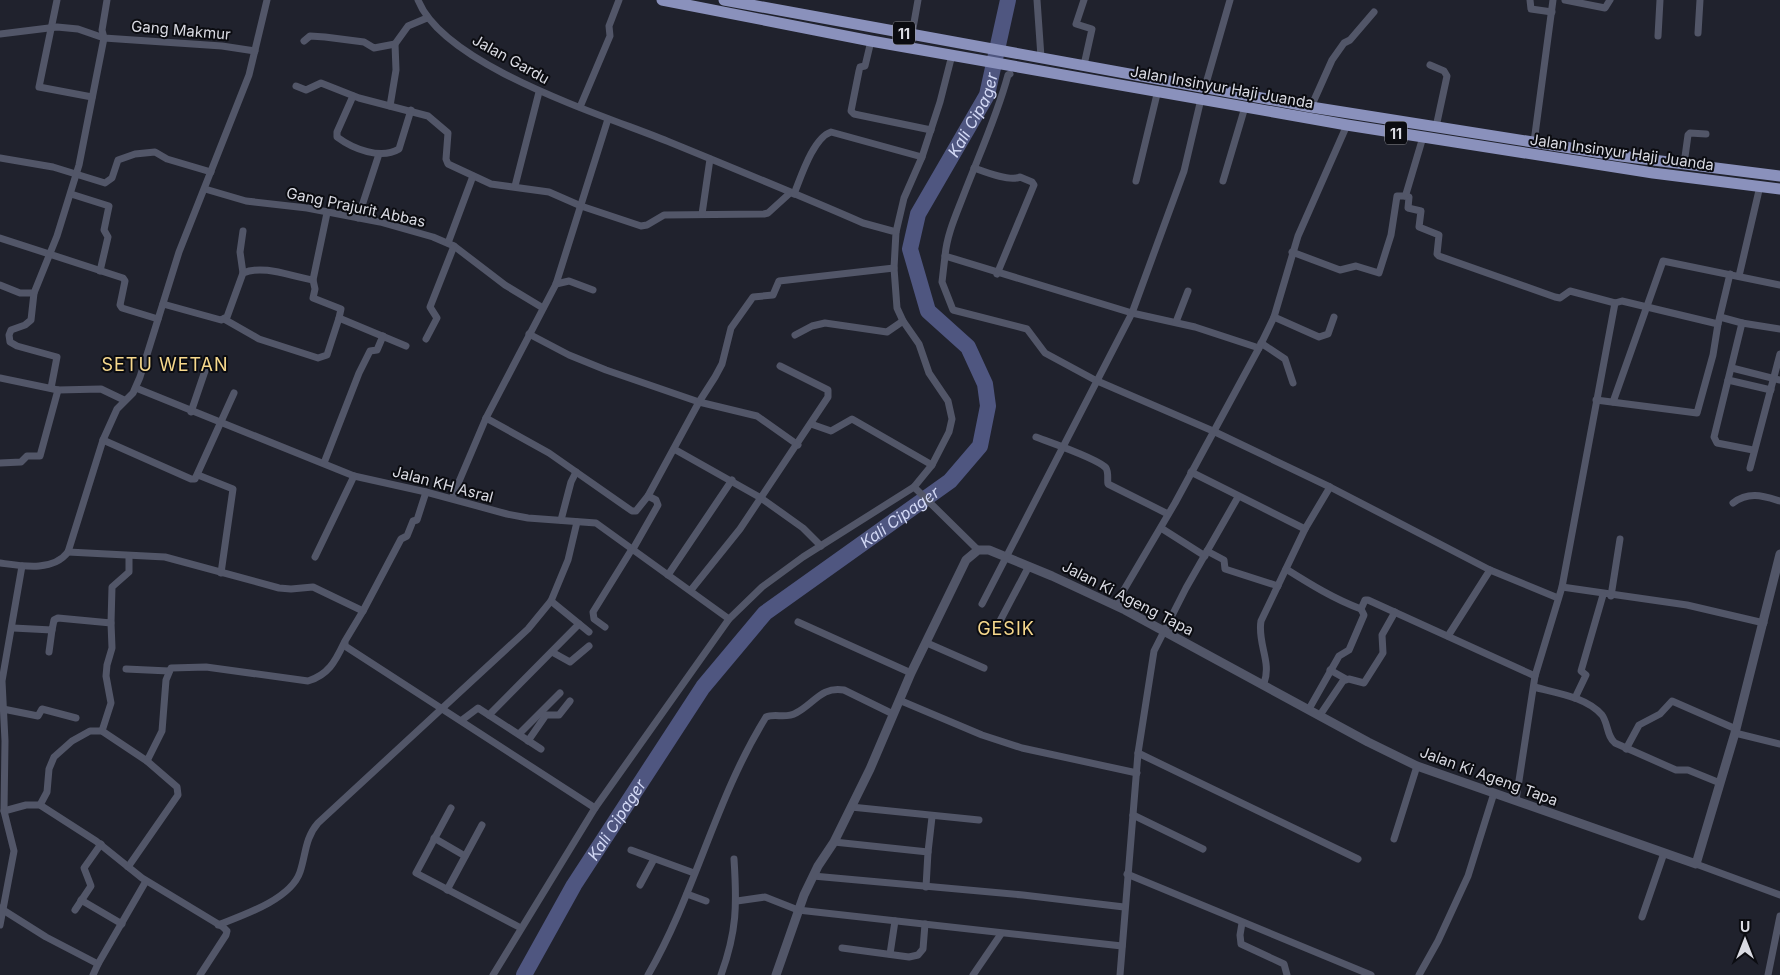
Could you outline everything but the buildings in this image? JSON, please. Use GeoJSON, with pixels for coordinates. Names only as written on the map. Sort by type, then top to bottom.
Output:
{"type":"FeatureCollection","features":[{"type":"Feature","properties":{"kind":"highway","name":"Jalan Insinyur Haji Juanda"},"geometry":{"type":"LineString","coordinates":[[662,0],[827,25],[912,34],[1311,107],[1621,156],[1780,176]]}},
{"type":"Feature","properties":{"kind":"highway","name":"Jalan Insinyur Haji Juanda"},"geometry":{"type":"LineString","coordinates":[[724,0],[827,25],[871,41],[973,59],[1015,70],[1158,90],[1347,125],[1652,173],[1780,189]]}},
{"type":"Feature","properties":{"kind":"highway"},"geometry":{"type":"LineString","coordinates":[[1620,168],[1621,156]]}},
{"type":"Feature","properties":{"kind":"highway"},"geometry":{"type":"LineString","coordinates":[[1652,173],[1654,160]]}},
{"type":"Feature","properties":{"kind":"street"},"geometry":{"type":"LineString","coordinates":[[58,0],[39,86],[92,97]]}},
{"type":"Feature","properties":{"kind":"street"},"geometry":{"type":"LineString","coordinates":[[0,463],[22,462],[27,456],[40,456],[54,389],[58,357],[17,346],[10,342],[9,338],[11,330],[26,325],[31,320],[34,293],[71,194],[104,38],[102,30],[107,0]]}},
{"type":"Feature","properties":{"kind":"street"},"geometry":{"type":"LineString","coordinates":[[0,563],[22,566],[55,562],[63,558],[68,552],[103,440],[117,410],[136,388],[179,252],[248,75],[267,0]]}},
{"type":"Feature","properties":{"kind":"street","name":"Jalan Gardu"},"geometry":{"type":"LineString","coordinates":[[418,0],[427,18],[450,40],[539,92],[710,159],[863,223],[896,232]]}},
{"type":"Feature","properties":{"kind":"street"},"geometry":{"type":"LineString","coordinates":[[580,107],[610,36],[609,26],[619,0]]}},
{"type":"Feature","properties":{"kind":"street"},"geometry":{"type":"LineString","coordinates":[[912,34],[918,0]]}},
{"type":"Feature","properties":{"kind":"street"},"geometry":{"type":"LineString","coordinates":[[1037,0],[1041,57]]}},
{"type":"Feature","properties":{"kind":"street"},"geometry":{"type":"LineString","coordinates":[[1084,0],[1076,24],[1092,29],[1084,65]]}},
{"type":"Feature","properties":{"kind":"street"},"geometry":{"type":"LineString","coordinates":[[1205,87],[1230,0]]}},
{"type":"Feature","properties":{"kind":"street"},"geometry":{"type":"LineString","coordinates":[[1530,0],[1531,9],[1552,12]]}},
{"type":"Feature","properties":{"kind":"street"},"geometry":{"type":"LineString","coordinates":[[1534,142],[1553,0]]}},
{"type":"Feature","properties":{"kind":"street"},"geometry":{"type":"LineString","coordinates":[[1565,0],[1605,8],[1610,0]]}},
{"type":"Feature","properties":{"kind":"street"},"geometry":{"type":"LineString","coordinates":[[1658,36],[1660,0]]}},
{"type":"Feature","properties":{"kind":"street"},"geometry":{"type":"LineString","coordinates":[[1698,33],[1700,0]]}},
{"type":"Feature","properties":{"kind":"street"},"geometry":{"type":"LineString","coordinates":[[1311,107],[1332,60],[1344,43],[1350,40],[1374,12]]}},
{"type":"Feature","properties":{"kind":"street"},"geometry":{"type":"LineString","coordinates":[[304,41],[310,36],[360,41],[374,48],[395,44],[411,24],[427,18]]}},
{"type":"Feature","properties":{"kind":"street","name":"Gang Makmur"},"geometry":{"type":"LineString","coordinates":[[0,34],[51,27],[78,30],[104,38],[222,46],[255,51]]}},
{"type":"Feature","properties":{"kind":"street"},"geometry":{"type":"LineString","coordinates":[[871,41],[865,66],[860,67],[859,70],[851,112],[931,130]]}},
{"type":"Feature","properties":{"kind":"street"},"geometry":{"type":"LineString","coordinates":[[390,106],[397,57],[395,44]]}},
{"type":"Feature","properties":{"kind":"street"},"geometry":{"type":"LineString","coordinates":[[493,975],[595,808],[729,619],[762,587],[821,546],[915,489],[932,465],[951,423],[950,406],[944,392],[929,373],[916,338],[903,321],[895,300],[894,268],[896,232],[904,198],[922,157],[952,55]]}},
{"type":"Feature","properties":{"kind":"street"},"geometry":{"type":"LineString","coordinates":[[1430,65],[1444,71],[1447,76],[1436,127]]}},
{"type":"Feature","properties":{"kind":"street"},"geometry":{"type":"LineString","coordinates":[[1015,70],[1008,75],[997,113],[946,242],[942,282],[952,310],[1027,329],[1045,352],[1095,380],[1213,431],[1330,486],[1490,570],[1558,598]]}},
{"type":"Feature","properties":{"kind":"street"},"geometry":{"type":"LineString","coordinates":[[296,86],[306,90],[321,83],[353,96],[428,116],[447,129],[450,136],[446,160],[448,164],[491,184],[550,192],[581,206],[644,226],[661,215],[764,214],[772,210],[792,193],[823,134],[831,132],[922,157]]}},
{"type":"Feature","properties":{"kind":"street"},"geometry":{"type":"LineString","coordinates":[[1136,181],[1158,90]]}},
{"type":"Feature","properties":{"kind":"street"},"geometry":{"type":"LineString","coordinates":[[515,186],[539,92]]}},
{"type":"Feature","properties":{"kind":"street"},"geometry":{"type":"LineString","coordinates":[[353,96],[336,135],[351,146],[379,154],[399,149],[411,110]]}},
{"type":"Feature","properties":{"kind":"street"},"geometry":{"type":"LineString","coordinates":[[982,604],[1064,447],[1095,380],[1132,313],[1184,171],[1201,99]]}},
{"type":"Feature","properties":{"kind":"street"},"geometry":{"type":"LineString","coordinates":[[1222,180],[1245,107]]}},
{"type":"Feature","properties":{"kind":"street"},"geometry":{"type":"LineString","coordinates":[[452,498],[486,418],[556,284],[608,119]]}},
{"type":"Feature","properties":{"kind":"street"},"geometry":{"type":"LineString","coordinates":[[1115,605],[1161,528],[1260,346],[1274,317],[1292,252],[1347,125]]}},
{"type":"Feature","properties":{"kind":"street"},"geometry":{"type":"LineString","coordinates":[[1684,164],[1688,135],[1690,133],[1706,134]]}},
{"type":"Feature","properties":{"kind":"street"},"geometry":{"type":"LineString","coordinates":[[1405,196],[1423,137]]}},
{"type":"Feature","properties":{"kind":"street"},"geometry":{"type":"LineString","coordinates":[[0,158],[53,167],[105,183],[110,181],[118,160],[148,152],[211,172]]}},
{"type":"Feature","properties":{"kind":"street"},"geometry":{"type":"LineString","coordinates":[[358,218],[379,154]]}},
{"type":"Feature","properties":{"kind":"street"},"geometry":{"type":"LineString","coordinates":[[702,214],[710,159]]}},
{"type":"Feature","properties":{"kind":"street"},"geometry":{"type":"LineString","coordinates":[[974,168],[997,176],[1016,179],[1020,177],[1034,184],[997,274]]}},
{"type":"Feature","properties":{"kind":"street"},"geometry":{"type":"LineString","coordinates":[[426,340],[437,318],[430,307],[473,176]]}},
{"type":"Feature","properties":{"kind":"street"},"geometry":{"type":"LineString","coordinates":[[1739,276],[1760,186]]}},
{"type":"Feature","properties":{"kind":"street","name":"Gang Prajurit Abbas"},"geometry":{"type":"LineString","coordinates":[[205,188],[246,201],[306,208],[358,218],[433,237],[451,245],[505,285],[543,308]]}},
{"type":"Feature","properties":{"kind":"street"},"geometry":{"type":"LineString","coordinates":[[71,194],[109,206],[104,230],[108,238],[100,270]]}},
{"type":"Feature","properties":{"kind":"street"},"geometry":{"type":"LineString","coordinates":[[1292,252],[1340,270],[1356,266],[1379,273],[1391,235],[1397,196],[1405,196],[1409,197],[1408,208],[1421,211],[1418,226],[1439,235],[1438,255],[1557,297],[1570,291],[1616,304],[1622,301],[1719,321],[1780,329]]}},
{"type":"Feature","properties":{"kind":"street"},"geometry":{"type":"LineString","coordinates":[[163,304],[199,315],[224,319],[259,339],[318,358],[326,355],[341,309],[313,298],[315,289],[313,280],[327,213]]}},
{"type":"Feature","properties":{"kind":"street"},"geometry":{"type":"LineString","coordinates":[[224,319],[230,311],[243,273],[240,252],[243,231]]}},
{"type":"Feature","properties":{"kind":"street"},"geometry":{"type":"LineString","coordinates":[[0,238],[48,255],[100,270],[125,280],[120,305],[122,308],[158,319]]}},
{"type":"Feature","properties":{"kind":"street"},"geometry":{"type":"LineString","coordinates":[[945,256],[997,274],[1132,313],[1176,322],[1273,349],[1285,359],[1293,383]]}},
{"type":"Feature","properties":{"kind":"street"},"geometry":{"type":"LineString","coordinates":[[1613,402],[1646,305],[1664,261],[1780,285]]}},
{"type":"Feature","properties":{"kind":"street"},"geometry":{"type":"LineString","coordinates":[[486,418],[548,453],[632,511],[636,511],[648,496],[722,364],[731,328],[753,297],[773,295],[779,281],[894,268]]}},
{"type":"Feature","properties":{"kind":"street"},"geometry":{"type":"LineString","coordinates":[[243,273],[249,270],[266,270],[313,280]]}},
{"type":"Feature","properties":{"kind":"street"},"geometry":{"type":"LineString","coordinates":[[1596,400],[1697,412],[1706,383],[1730,274]]}},
{"type":"Feature","properties":{"kind":"street"},"geometry":{"type":"LineString","coordinates":[[556,284],[569,281],[593,290]]}},
{"type":"Feature","properties":{"kind":"street"},"geometry":{"type":"LineString","coordinates":[[0,285],[20,293],[34,293]]}},
{"type":"Feature","properties":{"kind":"street"},"geometry":{"type":"LineString","coordinates":[[1176,322],[1188,292]]}},
{"type":"Feature","properties":{"kind":"street"},"geometry":{"type":"LineString","coordinates":[[1516,800],[1535,676],[1562,587],[1587,460],[1596,400],[1616,304]]}},
{"type":"Feature","properties":{"kind":"street"},"geometry":{"type":"LineString","coordinates":[[1274,317],[1319,336],[1328,334],[1334,316]]}},
{"type":"Feature","properties":{"kind":"street"},"geometry":{"type":"LineString","coordinates":[[339,318],[406,346]]}},
{"type":"Feature","properties":{"kind":"street"},"geometry":{"type":"LineString","coordinates":[[795,335],[812,326],[825,323],[887,332],[903,321]]}},
{"type":"Feature","properties":{"kind":"street"},"geometry":{"type":"LineString","coordinates":[[1742,323],[1714,440],[1717,443],[1753,450]]}},
{"type":"Feature","properties":{"kind":"street"},"geometry":{"type":"LineString","coordinates":[[529,334],[585,362],[699,402],[757,416],[798,446]]}},
{"type":"Feature","properties":{"kind":"street"},"geometry":{"type":"LineString","coordinates":[[324,463],[358,373],[370,351],[377,350],[383,336]]}},
{"type":"Feature","properties":{"kind":"street"},"geometry":{"type":"LineString","coordinates":[[1750,468],[1753,450],[1771,390],[1777,379],[1780,354]]}},
{"type":"Feature","properties":{"kind":"street"},"geometry":{"type":"LineString","coordinates":[[691,590],[740,529],[798,446],[828,397],[829,392],[780,366]]}},
{"type":"Feature","properties":{"kind":"street"},"geometry":{"type":"LineString","coordinates":[[1732,368],[1777,379]]}},
{"type":"Feature","properties":{"kind":"street"},"geometry":{"type":"LineString","coordinates":[[191,412],[205,371]]}},
{"type":"Feature","properties":{"kind":"street"},"geometry":{"type":"LineString","coordinates":[[0,378],[54,389],[101,390],[124,400]]}},
{"type":"Feature","properties":{"kind":"street"},"geometry":{"type":"LineString","coordinates":[[1728,380],[1771,390]]}},
{"type":"Feature","properties":{"kind":"street","name":"Jalan KH Asral"},"geometry":{"type":"LineString","coordinates":[[136,388],[220,424],[354,476],[452,498],[507,514],[596,524],[691,590],[729,619]]}},
{"type":"Feature","properties":{"kind":"street"},"geometry":{"type":"LineString","coordinates":[[103,440],[191,479],[198,474],[234,394]]}},
{"type":"Feature","properties":{"kind":"street"},"geometry":{"type":"LineString","coordinates":[[811,424],[831,431],[852,419],[932,465]]}},
{"type":"Feature","properties":{"kind":"street"},"geometry":{"type":"LineString","coordinates":[[1036,437],[1064,447],[1103,466],[1108,472],[1108,484],[1168,514]]}},
{"type":"Feature","properties":{"kind":"street"},"geometry":{"type":"LineString","coordinates":[[674,449],[761,498],[803,528],[821,546]]}},
{"type":"Feature","properties":{"kind":"street"},"geometry":{"type":"LineString","coordinates":[[561,520],[571,482],[576,472]]}},
{"type":"Feature","properties":{"kind":"street"},"geometry":{"type":"LineString","coordinates":[[1191,472],[1305,529]]}},
{"type":"Feature","properties":{"kind":"street"},"geometry":{"type":"LineString","coordinates":[[198,474],[233,489],[221,573]]}},
{"type":"Feature","properties":{"kind":"street"},"geometry":{"type":"LineString","coordinates":[[315,557],[354,476]]}},
{"type":"Feature","properties":{"kind":"street"},"geometry":{"type":"LineString","coordinates":[[668,575],[732,480]]}},
{"type":"Feature","properties":{"kind":"street"},"geometry":{"type":"LineString","coordinates":[[1264,684],[1268,668],[1260,630],[1261,621],[1305,529],[1330,486]]}},
{"type":"Feature","properties":{"kind":"street"},"geometry":{"type":"LineString","coordinates":[[776,975],[798,910],[813,876],[834,842],[851,807],[911,673],[966,560],[978,550],[915,489]]}},
{"type":"Feature","properties":{"kind":"street"},"geometry":{"type":"LineString","coordinates":[[126,669],[168,671],[175,666],[206,667],[308,681],[317,678],[331,669],[401,540],[406,536],[413,520],[417,520],[426,492]]}},
{"type":"Feature","properties":{"kind":"street"},"geometry":{"type":"LineString","coordinates":[[1733,503],[1740,497],[1752,494],[1780,501]]}},
{"type":"Feature","properties":{"kind":"street"},"geometry":{"type":"LineString","coordinates":[[605,627],[594,618],[593,612],[658,505],[656,500],[648,496]]}},
{"type":"Feature","properties":{"kind":"street"},"geometry":{"type":"LineString","coordinates":[[1120,975],[1124,907],[1138,753],[1154,651],[1238,497]]}},
{"type":"Feature","properties":{"kind":"street"},"geometry":{"type":"LineString","coordinates":[[218,925],[266,904],[293,887],[301,870],[310,832],[318,822],[444,709],[528,629],[551,602],[568,560],[577,522]]}},
{"type":"Feature","properties":{"kind":"street"},"geometry":{"type":"LineString","coordinates":[[1161,528],[1206,554],[1224,560],[1225,569],[1278,586]]}},
{"type":"Feature","properties":{"kind":"street"},"geometry":{"type":"LineString","coordinates":[[1611,596],[1620,539]]}},
{"type":"Feature","properties":{"kind":"street","name":"Jalan Ki Ageng Tapa"},"geometry":{"type":"LineString","coordinates":[[978,550],[989,550],[1115,605],[1417,766],[1780,895]]}},
{"type":"Feature","properties":{"kind":"street"},"geometry":{"type":"LineString","coordinates":[[68,552],[165,557],[285,589],[319,588],[363,610]]}},
{"type":"Feature","properties":{"kind":"street"},"geometry":{"type":"LineString","coordinates":[[1702,866],[1720,783],[1737,733],[1764,623],[1778,578],[1780,554]]}},
{"type":"Feature","properties":{"kind":"street"},"geometry":{"type":"LineString","coordinates":[[102,732],[111,703],[106,676],[112,648],[112,587],[129,572],[129,556]]}},
{"type":"Feature","properties":{"kind":"street"},"geometry":{"type":"LineString","coordinates":[[0,925],[2,908],[14,861],[13,840],[4,811],[2,672],[13,628],[22,566]]}},
{"type":"Feature","properties":{"kind":"street"},"geometry":{"type":"LineString","coordinates":[[1000,621],[1028,566]]}},
{"type":"Feature","properties":{"kind":"street"},"geometry":{"type":"LineString","coordinates":[[1286,569],[1325,594],[1360,609],[1364,615],[1349,650],[1339,656],[1309,709]]}},
{"type":"Feature","properties":{"kind":"street"},"geometry":{"type":"LineString","coordinates":[[1448,636],[1490,570]]}},
{"type":"Feature","properties":{"kind":"street"},"geometry":{"type":"LineString","coordinates":[[1562,587],[1603,595],[1687,605],[1764,623]]}},
{"type":"Feature","properties":{"kind":"street"},"geometry":{"type":"LineString","coordinates":[[1575,698],[1586,675],[1580,671],[1603,595]]}},
{"type":"Feature","properties":{"kind":"street"},"geometry":{"type":"LineString","coordinates":[[1360,609],[1365,600],[1368,600],[1535,676]]}},
{"type":"Feature","properties":{"kind":"street"},"geometry":{"type":"LineString","coordinates":[[551,602],[589,632]]}},
{"type":"Feature","properties":{"kind":"street"},"geometry":{"type":"LineString","coordinates":[[1330,670],[1346,680],[1364,683],[1383,653],[1382,635],[1395,612]]}},
{"type":"Feature","properties":{"kind":"street"},"geometry":{"type":"LineString","coordinates":[[49,652],[54,620],[58,618],[111,623]]}},
{"type":"Feature","properties":{"kind":"street"},"geometry":{"type":"LineString","coordinates":[[798,622],[911,673]]}},
{"type":"Feature","properties":{"kind":"street"},"geometry":{"type":"LineString","coordinates":[[489,715],[579,624]]}},
{"type":"Feature","properties":{"kind":"street"},"geometry":{"type":"LineString","coordinates":[[13,628],[52,630]]}},
{"type":"Feature","properties":{"kind":"street"},"geometry":{"type":"LineString","coordinates":[[344,643],[345,646],[366,660],[462,720],[595,808]]}},
{"type":"Feature","properties":{"kind":"street"},"geometry":{"type":"LineString","coordinates":[[927,643],[984,668]]}},
{"type":"Feature","properties":{"kind":"street"},"geometry":{"type":"LineString","coordinates":[[552,652],[570,662],[589,646]]}},
{"type":"Feature","properties":{"kind":"street"},"geometry":{"type":"LineString","coordinates":[[147,761],[162,732],[168,671]]}},
{"type":"Feature","properties":{"kind":"street"},"geometry":{"type":"LineString","coordinates":[[1320,715],[1346,680]]}},
{"type":"Feature","properties":{"kind":"street"},"geometry":{"type":"LineString","coordinates":[[1534,687],[1575,698],[1600,713],[1612,741],[1676,770],[1688,770],[1720,783]]}},
{"type":"Feature","properties":{"kind":"street"},"geometry":{"type":"LineString","coordinates":[[648,975],[686,894],[751,740],[766,717],[788,716],[796,713],[828,690],[836,689],[844,690],[893,714]]}},
{"type":"Feature","properties":{"kind":"street"},"geometry":{"type":"LineString","coordinates":[[519,734],[560,693]]}},
{"type":"Feature","properties":{"kind":"street"},"geometry":{"type":"LineString","coordinates":[[899,700],[982,736],[1022,748],[1137,772]]}},
{"type":"Feature","properties":{"kind":"street"},"geometry":{"type":"LineString","coordinates":[[559,715],[570,701]]}},
{"type":"Feature","properties":{"kind":"street"},"geometry":{"type":"LineString","coordinates":[[1626,748],[1639,725],[1660,714],[1672,701],[1737,733],[1780,744]]}},
{"type":"Feature","properties":{"kind":"street"},"geometry":{"type":"LineString","coordinates":[[547,706],[559,715]]}},
{"type":"Feature","properties":{"kind":"street"},"geometry":{"type":"LineString","coordinates":[[462,720],[478,708],[541,749]]}},
{"type":"Feature","properties":{"kind":"street"},"geometry":{"type":"LineString","coordinates":[[3,709],[38,716],[42,709],[76,718]]}},
{"type":"Feature","properties":{"kind":"street"},"geometry":{"type":"LineString","coordinates":[[528,741],[546,715],[559,715]]}},
{"type":"Feature","properties":{"kind":"street"},"geometry":{"type":"LineString","coordinates":[[40,805],[47,792],[49,769],[54,756],[72,741],[90,731],[102,732],[147,761],[177,787],[178,795],[128,866]]}},
{"type":"Feature","properties":{"kind":"street"},"geometry":{"type":"LineString","coordinates":[[1138,753],[1358,858]]}},
{"type":"Feature","properties":{"kind":"street"},"geometry":{"type":"LineString","coordinates":[[1394,839],[1417,766]]}},
{"type":"Feature","properties":{"kind":"street"},"geometry":{"type":"LineString","coordinates":[[1419,975],[1438,941],[1468,876],[1494,793]]}},
{"type":"Feature","properties":{"kind":"street"},"geometry":{"type":"LineString","coordinates":[[4,811],[26,805],[40,805],[101,844],[146,881],[227,931],[226,936],[200,975]]}},
{"type":"Feature","properties":{"kind":"street"},"geometry":{"type":"LineString","coordinates":[[851,807],[932,817],[978,820]]}},
{"type":"Feature","properties":{"kind":"street"},"geometry":{"type":"LineString","coordinates":[[451,808],[416,873],[521,928]]}},
{"type":"Feature","properties":{"kind":"street"},"geometry":{"type":"LineString","coordinates":[[1133,815],[1203,849]]}},
{"type":"Feature","properties":{"kind":"street"},"geometry":{"type":"LineString","coordinates":[[926,887],[932,817]]}},
{"type":"Feature","properties":{"kind":"street"},"geometry":{"type":"LineString","coordinates":[[0,830],[7,824]]}},
{"type":"Feature","properties":{"kind":"street"},"geometry":{"type":"LineString","coordinates":[[447,890],[482,826]]}},
{"type":"Feature","properties":{"kind":"street"},"geometry":{"type":"LineString","coordinates":[[434,838],[465,856]]}},
{"type":"Feature","properties":{"kind":"street"},"geometry":{"type":"LineString","coordinates":[[834,842],[928,852]]}},
{"type":"Feature","properties":{"kind":"street"},"geometry":{"type":"LineString","coordinates":[[74,910],[91,886],[84,868],[101,844]]}},
{"type":"Feature","properties":{"kind":"street"},"geometry":{"type":"LineString","coordinates":[[630,850],[694,873]]}},
{"type":"Feature","properties":{"kind":"street"},"geometry":{"type":"LineString","coordinates":[[1642,917],[1664,853]]}},
{"type":"Feature","properties":{"kind":"street"},"geometry":{"type":"LineString","coordinates":[[640,885],[654,858]]}},
{"type":"Feature","properties":{"kind":"street"},"geometry":{"type":"LineString","coordinates":[[721,975],[729,954],[737,901],[734,859]]}},
{"type":"Feature","properties":{"kind":"street"},"geometry":{"type":"LineString","coordinates":[[1127,874],[1371,975]]}},
{"type":"Feature","properties":{"kind":"street"},"geometry":{"type":"LineString","coordinates":[[813,876],[1024,895],[1124,907]]}},
{"type":"Feature","properties":{"kind":"street"},"geometry":{"type":"LineString","coordinates":[[93,975],[146,881]]}},
{"type":"Feature","properties":{"kind":"street"},"geometry":{"type":"LineString","coordinates":[[686,894],[706,901]]}},
{"type":"Feature","properties":{"kind":"street"},"geometry":{"type":"LineString","coordinates":[[737,901],[762,896],[798,910],[1122,946]]}},
{"type":"Feature","properties":{"kind":"street"},"geometry":{"type":"LineString","coordinates":[[81,900],[122,924]]}},
{"type":"Feature","properties":{"kind":"street"},"geometry":{"type":"LineString","coordinates":[[2,908],[46,937],[98,964]]}},
{"type":"Feature","properties":{"kind":"street"},"geometry":{"type":"LineString","coordinates":[[1768,975],[1780,916]]}},
{"type":"Feature","properties":{"kind":"street"},"geometry":{"type":"LineString","coordinates":[[890,954],[895,921]]}},
{"type":"Feature","properties":{"kind":"street"},"geometry":{"type":"LineString","coordinates":[[1242,923],[1241,944],[1284,964],[1287,975]]}},
{"type":"Feature","properties":{"kind":"street"},"geometry":{"type":"LineString","coordinates":[[842,948],[909,956],[921,953],[926,924]]}},
{"type":"Feature","properties":{"kind":"street"},"geometry":{"type":"LineString","coordinates":[[973,975],[1001,934]]}},
{"type":"Feature","properties":{"kind":"waterway","name":"Kali Cipager"},"geometry":{"type":"LineString","coordinates":[[524,975],[574,885],[703,687],[765,613],[950,481],[980,446],[988,406],[985,384],[968,347],[928,311],[910,249],[918,214],[987,95],[1008,0]]}},
{"type":"Feature","properties":{"kind":"district","name":"SETU WETAN"},"geometry":{"type":"Point","coordinates":[165,364]}},
{"type":"Feature","properties":{"kind":"district","name":"GESIK"},"geometry":{"type":"Point","coordinates":[1006,628]}}]}
